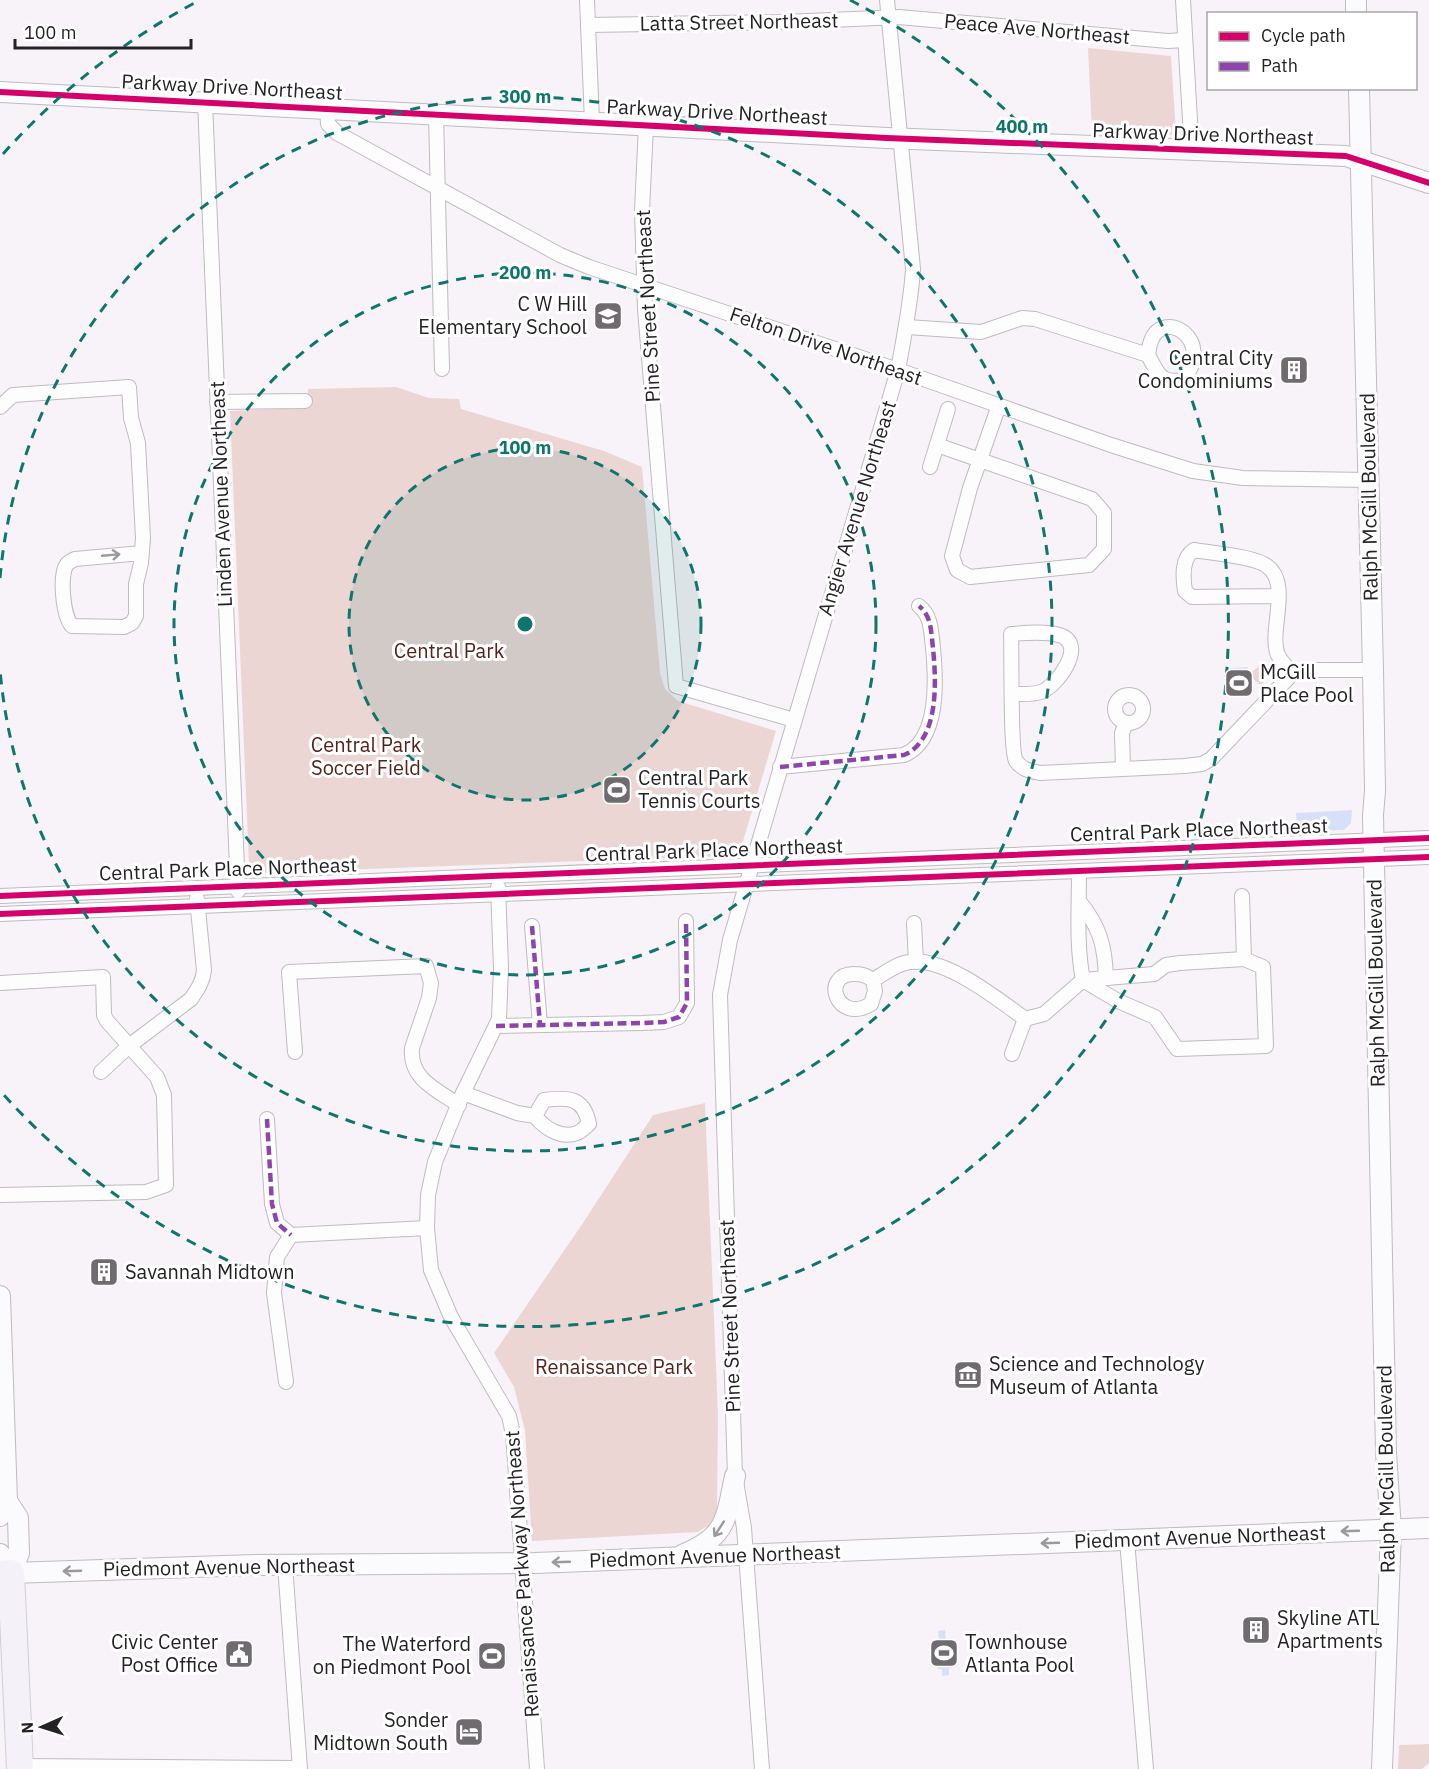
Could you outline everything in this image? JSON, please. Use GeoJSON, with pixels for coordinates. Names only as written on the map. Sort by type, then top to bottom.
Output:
{"type":"FeatureCollection","features":[{"type":"Feature","properties":{"kind":"highway"},"geometry":{"type":"LineString","coordinates":[[4,1567],[20,1768]]}},
{"type":"Feature","properties":{"kind":"main road","name":"Ralph McGill Boulevard"},"geometry":{"type":"LineString","coordinates":[[1359,90],[1373,670],[1374,850],[1386,1452],[1391,1530],[1382,1769]]}},
{"type":"Feature","properties":{"kind":"main road","name":"Parkway Drive Northeast"},"geometry":{"type":"LineString","coordinates":[[0,92],[900,139],[1346,156],[1429,183]]}},
{"type":"Feature","properties":{"kind":"main road"},"geometry":{"type":"LineString","coordinates":[[0,1296],[3,1508],[18,1518],[20,1552],[4,1567]]}},
{"type":"Feature","properties":{"kind":"main road"},"geometry":{"type":"LineString","coordinates":[[674,1558],[706,1544],[719,1531],[726,1518],[735,1476]]}},
{"type":"Feature","properties":{"kind":"main road","name":"Piedmont Avenue Northeast"},"geometry":{"type":"LineString","coordinates":[[4,1567],[122,1568],[522,1563],[1429,1528]]}},
{"type":"Feature","properties":{"kind":"street"},"geometry":{"type":"LineString","coordinates":[[587,0],[592,122]]}},
{"type":"Feature","properties":{"kind":"street","name":"Angier Avenue Northeast"},"geometry":{"type":"LineString","coordinates":[[751,865],[898,370],[907,327],[913,269],[887,0]]}},
{"type":"Feature","properties":{"kind":"street"},"geometry":{"type":"LineString","coordinates":[[1183,0],[1190,150]]}},
{"type":"Feature","properties":{"kind":"street","name":"Latta Street Northeast"},"geometry":{"type":"LineString","coordinates":[[588,25],[889,18]]}},
{"type":"Feature","properties":{"kind":"street","name":"Peace Ave Northeast"},"geometry":{"type":"LineString","coordinates":[[889,18],[1168,41],[1185,40]]}},
{"type":"Feature","properties":{"kind":"street","name":"Linden Avenue Northeast"},"geometry":{"type":"LineString","coordinates":[[205,102],[238,885]]}},
{"type":"Feature","properties":{"kind":"street","name":"Felton Drive Northeast"},"geometry":{"type":"LineString","coordinates":[[327,108],[328,124],[337,133],[438,186],[560,255],[1111,445],[1201,472],[1243,478],[1369,480]]}},
{"type":"Feature","properties":{"kind":"street"},"geometry":{"type":"LineString","coordinates":[[436,114],[442,369]]}},
{"type":"Feature","properties":{"kind":"street","name":"Pine Street Northeast"},"geometry":{"type":"LineString","coordinates":[[646,125],[642,211],[645,285],[676,686],[794,720]]}},
{"type":"Feature","properties":{"kind":"street"},"geometry":{"type":"LineString","coordinates":[[907,327],[981,332],[1022,318],[1035,319],[1148,355]]}},
{"type":"Feature","properties":{"kind":"street"},"geometry":{"type":"LineString","coordinates":[[0,407],[14,395],[129,387],[131,418],[138,443],[143,538],[142,553],[136,584],[136,616],[132,624],[114,628],[72,627],[68,622],[63,602],[65,569],[68,563],[81,558],[142,553]]}},
{"type":"Feature","properties":{"kind":"street"},"geometry":{"type":"LineString","coordinates":[[217,402],[305,400]]}},
{"type":"Feature","properties":{"kind":"street"},"geometry":{"type":"LineString","coordinates":[[937,445],[979,459],[1092,499],[1104,513],[1104,549],[1089,565],[970,577],[957,570],[952,556],[979,459],[999,405]]}},
{"type":"Feature","properties":{"kind":"street"},"geometry":{"type":"LineString","coordinates":[[930,467],[948,409]]}},
{"type":"Feature","properties":{"kind":"street"},"geometry":{"type":"LineString","coordinates":[[1278,596],[1192,597],[1185,591],[1183,572],[1185,561],[1189,553],[1194,550],[1256,560],[1276,575],[1278,596],[1278,622],[1274,638],[1278,656],[1293,673]]}},
{"type":"Feature","properties":{"kind":"street"},"geometry":{"type":"LineString","coordinates":[[780,767],[904,755],[913,751],[924,738],[935,693],[930,623],[926,611],[919,606]]}},
{"type":"Feature","properties":{"kind":"street"},"geometry":{"type":"LineString","coordinates":[[1012,694],[1041,692],[1048,688],[1070,661],[1071,646],[1060,635],[1011,634],[1012,694],[1015,759],[1023,769],[1040,773],[1185,766],[1202,764],[1211,759],[1293,673],[1313,670],[1373,670]]}},
{"type":"Feature","properties":{"kind":"street"},"geometry":{"type":"LineString","coordinates":[[1123,768],[1122,742],[1126,723]]}},
{"type":"Feature","properties":{"kind":"street","name":"Central Park Place Northeast"},"geometry":{"type":"LineString","coordinates":[[0,914],[1079,871],[1374,850],[1429,838]]}},
{"type":"Feature","properties":{"kind":"street","name":"Central Park Place Northeast"},"geometry":{"type":"LineString","coordinates":[[0,896],[751,865],[1374,850],[1429,857]]}},
{"type":"Feature","properties":{"kind":"street","name":"Pine Street Northeast"},"geometry":{"type":"LineString","coordinates":[[751,865],[730,940],[720,995],[735,1476],[744,1528],[762,1769]]}},
{"type":"Feature","properties":{"kind":"street"},"geometry":{"type":"LineString","coordinates":[[1079,871],[1083,980]]}},
{"type":"Feature","properties":{"kind":"street","name":"Renaissance Parkway Northeast"},"geometry":{"type":"LineString","coordinates":[[498,874],[500,1019],[461,1099],[435,1162],[428,1195],[427,1228],[429,1259],[433,1275],[451,1317],[509,1416],[513,1434],[537,1769]]}},
{"type":"Feature","properties":{"kind":"street","name":"Central Park Place Northeast"},"geometry":{"type":"LineString","coordinates":[[238,885],[239,904]]}},
{"type":"Feature","properties":{"kind":"street"},"geometry":{"type":"LineString","coordinates":[[101,1072],[129,1046],[191,999],[203,979],[203,951],[197,887]]}},
{"type":"Feature","properties":{"kind":"street"},"geometry":{"type":"LineString","coordinates":[[1242,896],[1244,959]]}},
{"type":"Feature","properties":{"kind":"street"},"geometry":{"type":"LineString","coordinates":[[1079,907],[1090,914],[1102,938],[1106,978]]}},
{"type":"Feature","properties":{"kind":"street"},"geometry":{"type":"LineString","coordinates":[[496,1026],[664,1022],[679,1017],[687,1003],[686,921]]}},
{"type":"Feature","properties":{"kind":"street"},"geometry":{"type":"LineString","coordinates":[[914,923],[916,962]]}},
{"type":"Feature","properties":{"kind":"street"},"geometry":{"type":"LineString","coordinates":[[532,926],[540,1025]]}},
{"type":"Feature","properties":{"kind":"street"},"geometry":{"type":"LineString","coordinates":[[1083,947],[1103,946]]}},
{"type":"Feature","properties":{"kind":"street"},"geometry":{"type":"LineString","coordinates":[[1025,1019],[1044,1014],[1083,980],[1154,974],[1166,965],[1244,959],[1263,967],[1266,1046],[1177,1049],[1155,1017],[1118,1001],[1083,980]]}},
{"type":"Feature","properties":{"kind":"street"},"geometry":{"type":"LineString","coordinates":[[873,980],[909,962],[936,965],[979,985],[1025,1019]]}},
{"type":"Feature","properties":{"kind":"street"},"geometry":{"type":"LineString","coordinates":[[295,1052],[289,972],[426,966],[431,983],[429,998],[411,1057],[418,1076],[461,1099],[535,1116]]}},
{"type":"Feature","properties":{"kind":"street"},"geometry":{"type":"LineString","coordinates":[[0,982],[104,977],[106,1021],[157,1077],[164,1095],[166,1185],[146,1192],[0,1195]]}},
{"type":"Feature","properties":{"kind":"street"},"geometry":{"type":"LineString","coordinates":[[1012,1054],[1025,1019]]}},
{"type":"Feature","properties":{"kind":"street"},"geometry":{"type":"LineString","coordinates":[[267,1119],[272,1204],[277,1223],[291,1235],[427,1228]]}},
{"type":"Feature","properties":{"kind":"street"},"geometry":{"type":"LineString","coordinates":[[286,1382],[274,1293],[277,1257],[291,1235]]}},
{"type":"Feature","properties":{"kind":"street"},"geometry":{"type":"LineString","coordinates":[[1127,1540],[1146,1769]]}},
{"type":"Feature","properties":{"kind":"street"},"geometry":{"type":"LineString","coordinates":[[20,1768],[300,1769],[285,1565]]}},
{"type":"Feature","properties":{"kind":"green space"},"geometry":{"type":"Polygon","coordinates":[[[1088,48],[1171,56],[1176,135],[1092,132],[1088,48]]]}},
{"type":"Feature","properties":{"kind":"green space","name":"Central Park"},"geometry":{"type":"Polygon","coordinates":[[[396,387],[429,398],[459,399],[461,409],[604,451],[642,467],[660,673],[665,689],[678,701],[776,731],[743,841],[736,850],[721,856],[258,873],[251,871],[230,411],[308,408],[308,389],[396,387]]]}},
{"type":"Feature","properties":{"kind":"green space"},"geometry":{"type":"Polygon","coordinates":[[[1263,662],[1273,671],[1261,686],[1249,675],[1263,662]]]}},
{"type":"Feature","properties":{"kind":"green space","name":"Renaissance Park"},"geometry":{"type":"Polygon","coordinates":[[[705,1103],[718,1414],[717,1511],[710,1524],[698,1532],[532,1541],[525,1431],[514,1387],[494,1353],[653,1115],[705,1103]]]}},
{"type":"Feature","properties":{"kind":"green space"},"geometry":{"type":"Polygon","coordinates":[[[1429,1744],[1429,1763],[1422,1769],[1398,1769],[1399,1745],[1429,1744]]]}},
{"type":"Feature","properties":{"kind":"water","name":"McGill Place Pool"},"geometry":{"type":"Polygon","coordinates":[[[1248,667],[1245,677],[1249,687],[1235,696],[1228,680],[1231,668],[1248,667]]]}},
{"type":"Feature","properties":{"kind":"water"},"geometry":{"type":"Polygon","coordinates":[[[1352,810],[1351,823],[1344,830],[1297,831],[1296,813],[1352,810]]]}},
{"type":"Feature","properties":{"kind":"water","name":"Townhouse Atlanta Pool"},"geometry":{"type":"Polygon","coordinates":[[[945,1630],[947,1652],[952,1654],[956,1660],[953,1667],[949,1669],[949,1675],[942,1676],[942,1669],[938,1669],[932,1662],[935,1655],[940,1652],[938,1631],[945,1630]]]}},
{"type":"Feature","properties":{"kind":"water","name":"The Waterford on Piedmont Pool"},"geometry":{"type":"Polygon","coordinates":[[[477,1649],[491,1649],[491,1651],[507,1653],[507,1660],[477,1661],[477,1649]]]}},
{"type":"Feature","properties":{"kind":"marked path"},"geometry":{"type":"LineString","coordinates":[[780,767],[904,755],[916,747],[930,723],[935,692],[930,625],[919,606]]}},
{"type":"Feature","properties":{"kind":"marked path"},"geometry":{"type":"LineString","coordinates":[[496,1026],[664,1022],[679,1017],[687,1003],[686,921]]}},
{"type":"Feature","properties":{"kind":"marked path"},"geometry":{"type":"LineString","coordinates":[[532,926],[540,1025]]}},
{"type":"Feature","properties":{"kind":"marked path"},"geometry":{"type":"LineString","coordinates":[[267,1119],[272,1204],[277,1223],[291,1235]]}},
{"type":"Feature","properties":{"kind":"cycle path"},"geometry":{"type":"LineString","coordinates":[[0,92],[887,138],[1346,156],[1429,183]]}},
{"type":"Feature","properties":{"kind":"cycle path"},"geometry":{"type":"LineString","coordinates":[[0,896],[1429,838]]}},
{"type":"Feature","properties":{"kind":"cycle path"},"geometry":{"type":"LineString","coordinates":[[0,914],[1429,857]]}},
{"type":"Feature","properties":{"kind":"place","name":"C W Hill Elementary School"},"geometry":{"type":"Point","coordinates":[608,316]}},
{"type":"Feature","properties":{"kind":"place","name":"Central City Condominiums"},"geometry":{"type":"Point","coordinates":[1294,370]}},
{"type":"Feature","properties":{"kind":"place","name":"McGill Place Pool"},"geometry":{"type":"Point","coordinates":[1239,683]}},
{"type":"Feature","properties":{"kind":"place","name":"Central Park Tennis Courts"},"geometry":{"type":"Point","coordinates":[617,790]}},
{"type":"Feature","properties":{"kind":"place","name":"Savannah Midtown"},"geometry":{"type":"Point","coordinates":[104,1272]}},
{"type":"Feature","properties":{"kind":"place","name":"Science and Technology Museum of Atlanta"},"geometry":{"type":"Point","coordinates":[968,1375]}},
{"type":"Feature","properties":{"kind":"place","name":"Skyline ATL Apartments"},"geometry":{"type":"Point","coordinates":[1256,1630]}},
{"type":"Feature","properties":{"kind":"place","name":"Townhouse Atlanta Pool"},"geometry":{"type":"Point","coordinates":[944,1653]}},
{"type":"Feature","properties":{"kind":"place","name":"Civic Center Post Office"},"geometry":{"type":"Point","coordinates":[239,1654]}},
{"type":"Feature","properties":{"kind":"place","name":"The Waterford on Piedmont Pool"},"geometry":{"type":"Point","coordinates":[492,1656]}},
{"type":"Feature","properties":{"kind":"place","name":"Sonder Midtown South"},"geometry":{"type":"Point","coordinates":[469,1732]}},
{"type":"Feature","properties":{"kind":"park label","name":"Central Park Soccer Field"},"geometry":{"type":"Point","coordinates":[366,756]}}]}
